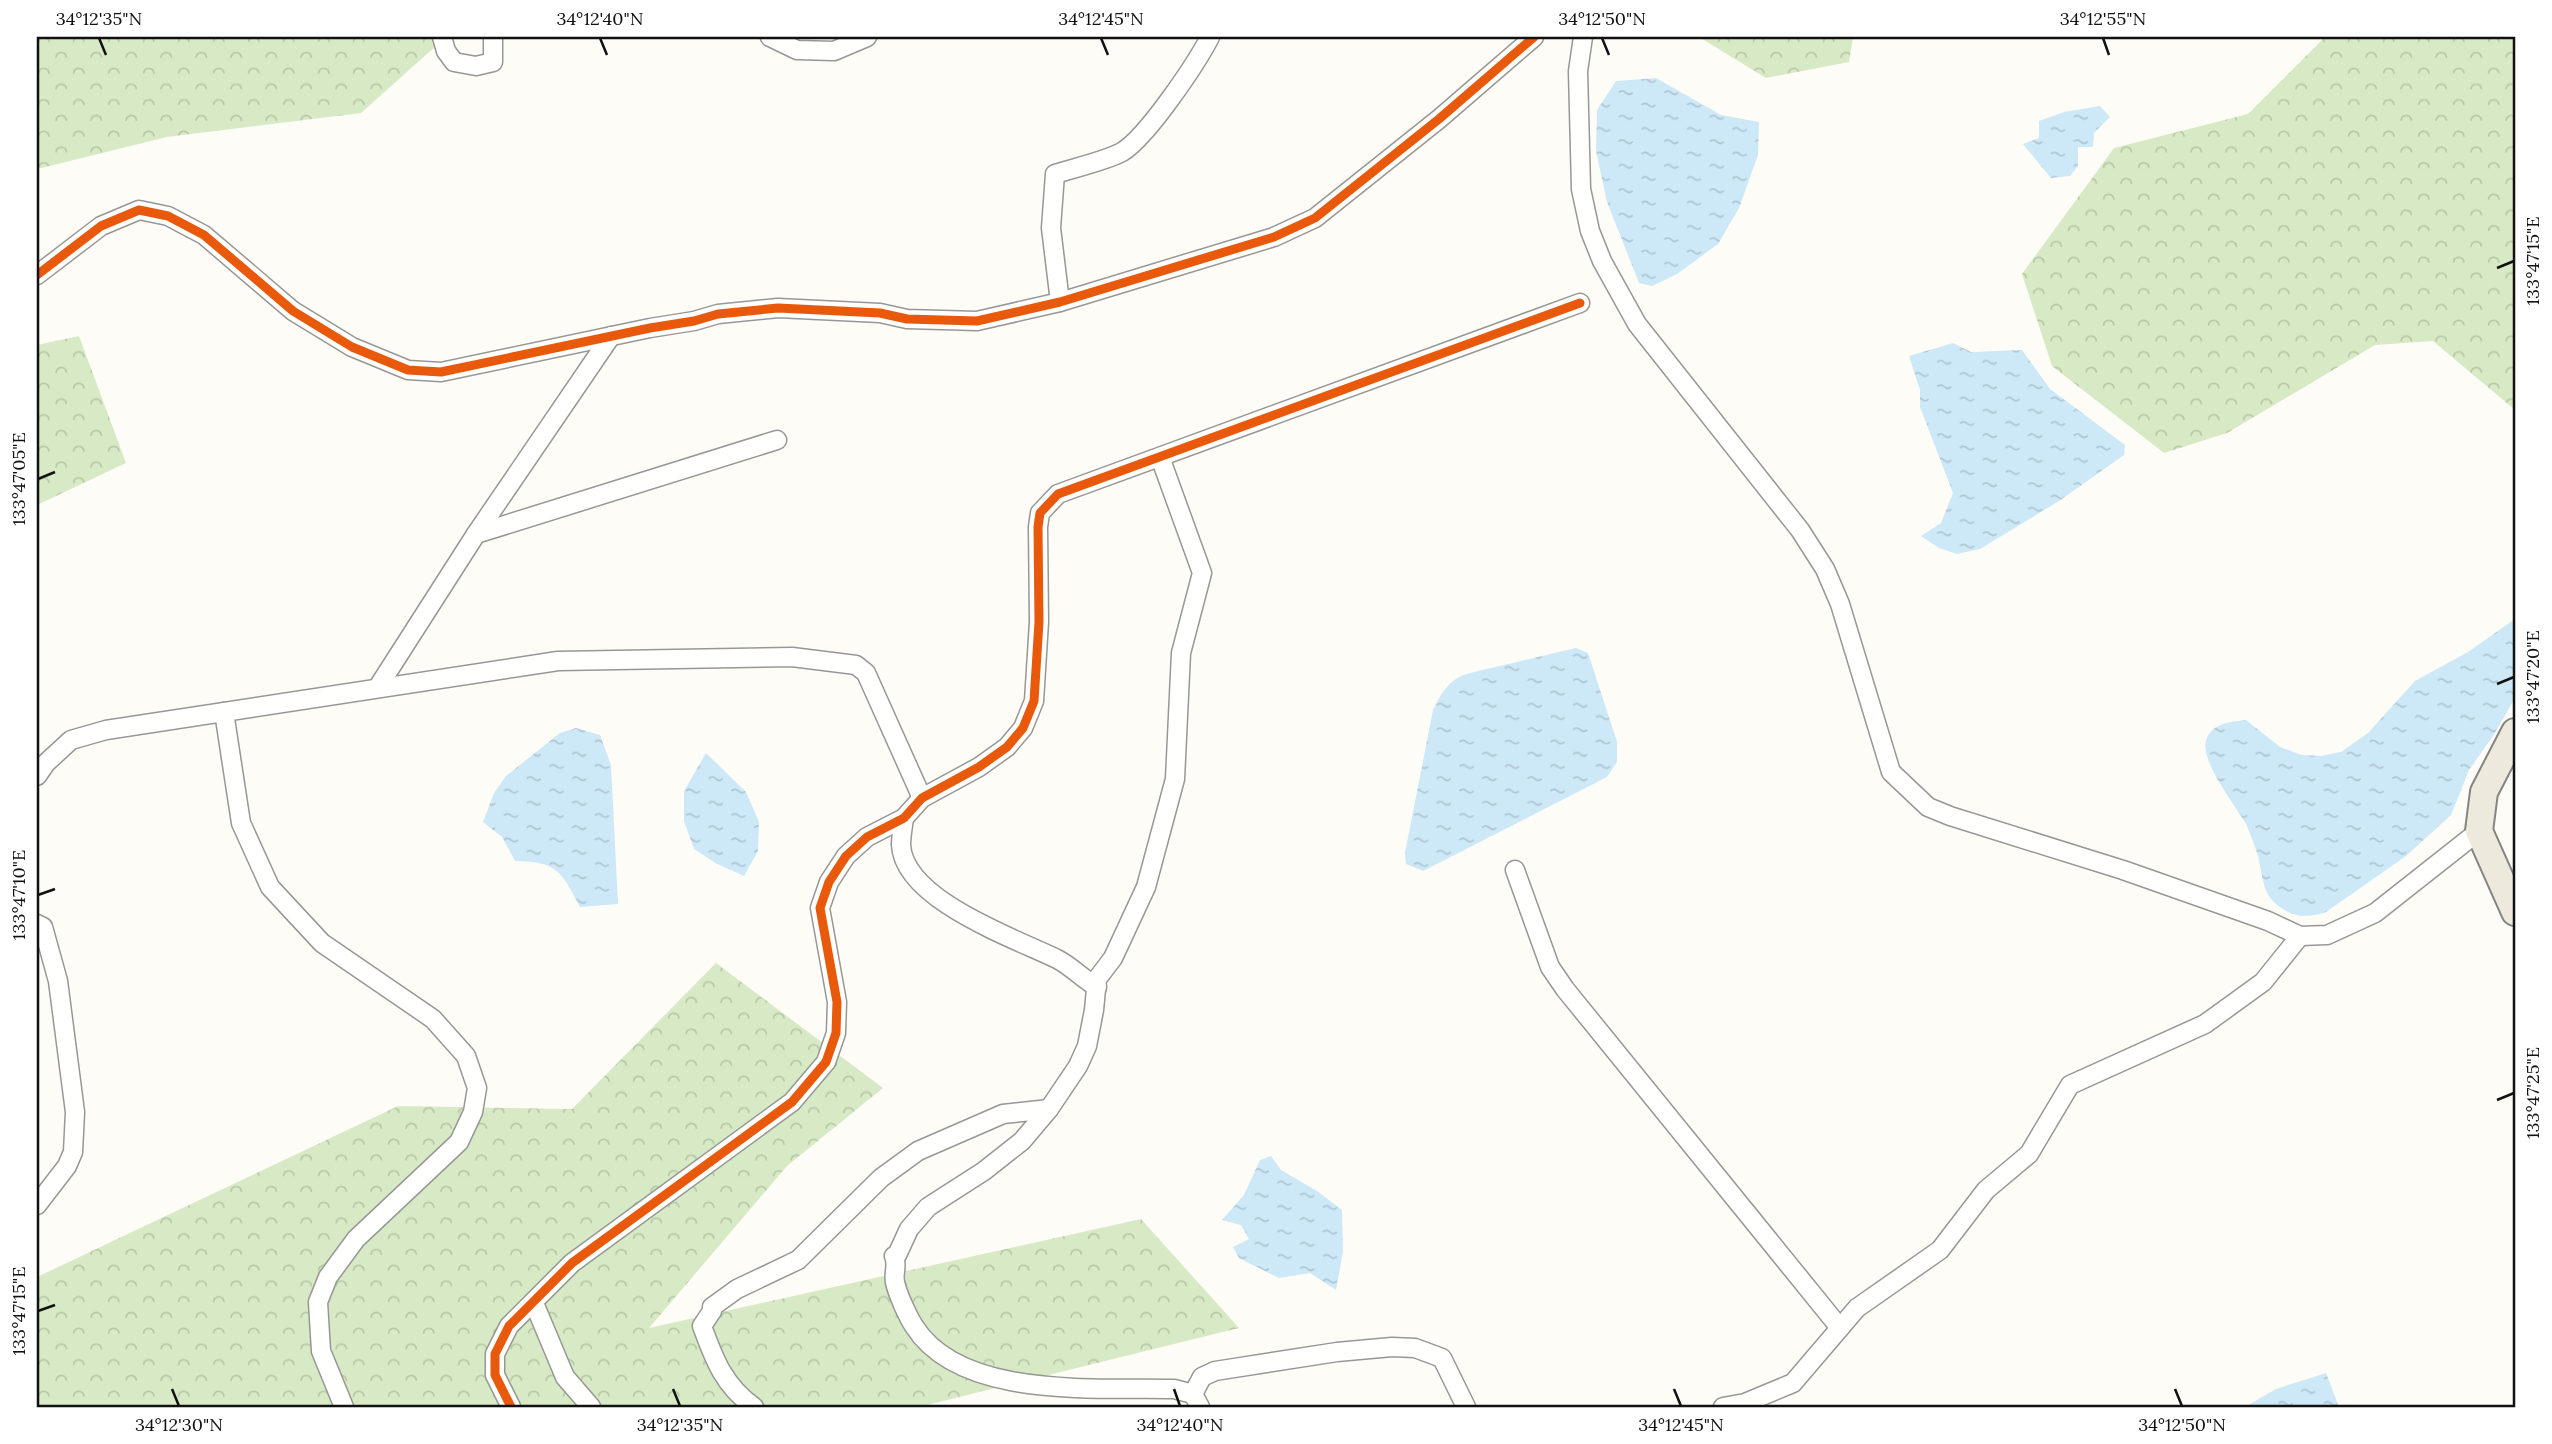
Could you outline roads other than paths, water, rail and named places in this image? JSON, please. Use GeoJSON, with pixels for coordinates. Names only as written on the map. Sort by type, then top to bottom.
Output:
{"type":"FeatureCollection","features":[{"type":"Feature","properties":{"kind":"main road"},"geometry":{"type":"LineString","coordinates":[[2515,732],[2484,792],[2479,831],[2515,912]]}},
{"type":"Feature","properties":{"kind":"street"},"geometry":{"type":"LineString","coordinates":[[442,37],[446,51],[454,62],[476,66],[492,62],[493,37]]}},
{"type":"Feature","properties":{"kind":"street"},"geometry":{"type":"LineString","coordinates":[[770,37],[797,50],[834,51],[867,37]]}},
{"type":"Feature","properties":{"kind":"street"},"geometry":{"type":"LineString","coordinates":[[1060,302],[1051,229],[1055,174],[1122,152],[1151,123],[1201,55],[1210,37]]}},
{"type":"Feature","properties":{"kind":"street"},"geometry":{"type":"LineString","coordinates":[[37,275],[101,226],[139,210],[168,216],[204,235],[293,311],[352,347],[408,370],[442,372],[718,314],[778,308],[880,313],[906,319],[977,321],[1060,302],[1274,237],[1315,218],[1439,119],[1534,37]]}},
{"type":"Feature","properties":{"kind":"street"},"geometry":{"type":"LineString","coordinates":[[1583,37],[1578,71],[1581,189],[1590,231],[1602,261],[1637,324],[1800,530],[1825,569],[1840,604],[1891,772],[1928,807],[2123,870],[2268,921],[2301,936],[2327,935],[2375,913],[2479,831]]}},
{"type":"Feature","properties":{"kind":"street"},"geometry":{"type":"LineString","coordinates":[[511,1407],[495,1375],[495,1354],[509,1326],[572,1263],[792,1102],[826,1062],[836,1033],[837,1002],[820,908],[829,882],[846,856],[867,837],[904,818],[922,798],[979,767],[1007,747],[1023,728],[1034,701],[1040,622],[1038,527],[1041,513],[1058,494],[1580,303]]}},
{"type":"Feature","properties":{"kind":"street"},"geometry":{"type":"LineString","coordinates":[[378,687],[476,534],[611,336]]}},
{"type":"Feature","properties":{"kind":"street"},"geometry":{"type":"LineString","coordinates":[[476,534],[778,440]]}},
{"type":"Feature","properties":{"kind":"street"},"geometry":{"type":"LineString","coordinates":[[1160,457],[1202,573],[1181,653],[1175,779],[1146,887],[1113,958],[1097,979],[1087,1046],[1078,1066],[1049,1109],[1022,1141],[984,1171],[928,1207],[909,1229],[897,1255],[894,1256],[895,1282],[913,1325],[927,1344],[948,1359],[980,1374],[1032,1386],[1174,1389],[1196,1400],[1202,1377],[1215,1371],[1337,1352],[1392,1347],[1415,1348],[1442,1359],[1466,1407]]}},
{"type":"Feature","properties":{"kind":"street"},"geometry":{"type":"LineString","coordinates":[[37,776],[46,763],[71,740],[106,730],[378,687],[400,686],[558,661],[792,657],[856,665],[866,673],[922,798]]}},
{"type":"Feature","properties":{"kind":"street"},"geometry":{"type":"LineString","coordinates":[[224,712],[241,823],[270,887],[322,943],[433,1019],[466,1056],[477,1088],[473,1112],[459,1142],[356,1239],[328,1277],[318,1302],[321,1351],[344,1407]]}},
{"type":"Feature","properties":{"kind":"street"},"geometry":{"type":"LineString","coordinates":[[904,818],[901,847],[912,873],[922,887],[949,908],[1062,962],[1097,987]]}},
{"type":"Feature","properties":{"kind":"street"},"geometry":{"type":"LineString","coordinates":[[1515,870],[1550,967],[1565,989],[1840,1328]]}},
{"type":"Feature","properties":{"kind":"street"},"geometry":{"type":"LineString","coordinates":[[37,924],[43,927],[58,981],[75,1112],[73,1152],[37,1205]]}},
{"type":"Feature","properties":{"kind":"street"},"geometry":{"type":"LineString","coordinates":[[1723,1407],[1745,1403],[1793,1382],[1857,1308],[1940,1251],[1986,1190],[2029,1154],[2070,1085],[2205,1024],[2263,982],[2301,936]]}},
{"type":"Feature","properties":{"kind":"street"},"geometry":{"type":"LineString","coordinates":[[754,1407],[730,1387],[719,1371],[702,1326],[712,1307],[737,1289],[798,1261],[881,1178],[918,1150],[1003,1114],[1049,1109]]}},
{"type":"Feature","properties":{"kind":"street"},"geometry":{"type":"LineString","coordinates":[[534,1303],[565,1377],[591,1407]]}},
{"type":"Feature","properties":{"kind":"water"},"geometry":{"type":"Polygon","coordinates":[[[1656,78],[1721,115],[1759,122],[1758,155],[1739,208],[1718,244],[1677,274],[1652,286],[1639,283],[1607,202],[1596,151],[1597,110],[1616,81],[1656,78]]]}},
{"type":"Feature","properties":{"kind":"water"},"geometry":{"type":"Polygon","coordinates":[[[2100,106],[2110,117],[2094,133],[2093,147],[2078,147],[2078,166],[2070,176],[2051,178],[2023,144],[2039,138],[2039,121],[2064,112],[2100,106]]]}},
{"type":"Feature","properties":{"kind":"water"},"geometry":{"type":"Polygon","coordinates":[[[1953,343],[1971,352],[2022,350],[2050,389],[2125,445],[2124,455],[2059,501],[1980,549],[1957,554],[1939,548],[1921,536],[1941,523],[1953,493],[1920,407],[1920,390],[1909,356],[1953,343]]]}},
{"type":"Feature","properties":{"kind":"water"},"geometry":{"type":"Polygon","coordinates":[[[2515,619],[2515,698],[2469,770],[2451,815],[2406,856],[2326,912],[2298,915],[2273,901],[2263,880],[2247,826],[2208,760],[2206,741],[2212,730],[2246,720],[2280,747],[2302,755],[2321,756],[2341,752],[2368,733],[2415,681],[2468,652],[2515,619]]]}},
{"type":"Feature","properties":{"kind":"water"},"geometry":{"type":"Polygon","coordinates":[[[1576,648],[1588,653],[1617,742],[1617,762],[1607,777],[1423,871],[1406,864],[1405,853],[1433,710],[1446,688],[1466,674],[1576,648]]]}},
{"type":"Feature","properties":{"kind":"water"},"geometry":{"type":"Polygon","coordinates":[[[576,728],[600,735],[611,765],[618,904],[580,907],[568,885],[556,871],[541,864],[515,861],[502,837],[483,822],[494,793],[506,776],[560,733],[576,728]]]}},
{"type":"Feature","properties":{"kind":"water"},"geometry":{"type":"Polygon","coordinates":[[[706,753],[746,792],[759,822],[758,851],[744,876],[717,864],[694,849],[684,821],[684,791],[706,753]]]}},
{"type":"Feature","properties":{"kind":"water"},"geometry":{"type":"Polygon","coordinates":[[[1271,1156],[1281,1170],[1317,1191],[1342,1210],[1343,1252],[1336,1290],[1310,1273],[1279,1278],[1239,1258],[1233,1247],[1249,1239],[1241,1225],[1222,1220],[1244,1195],[1260,1160],[1271,1156]]]}},
{"type":"Feature","properties":{"kind":"water"},"geometry":{"type":"Polygon","coordinates":[[[2326,1373],[2339,1407],[2245,1407],[2276,1389],[2326,1373]]]}}]}
